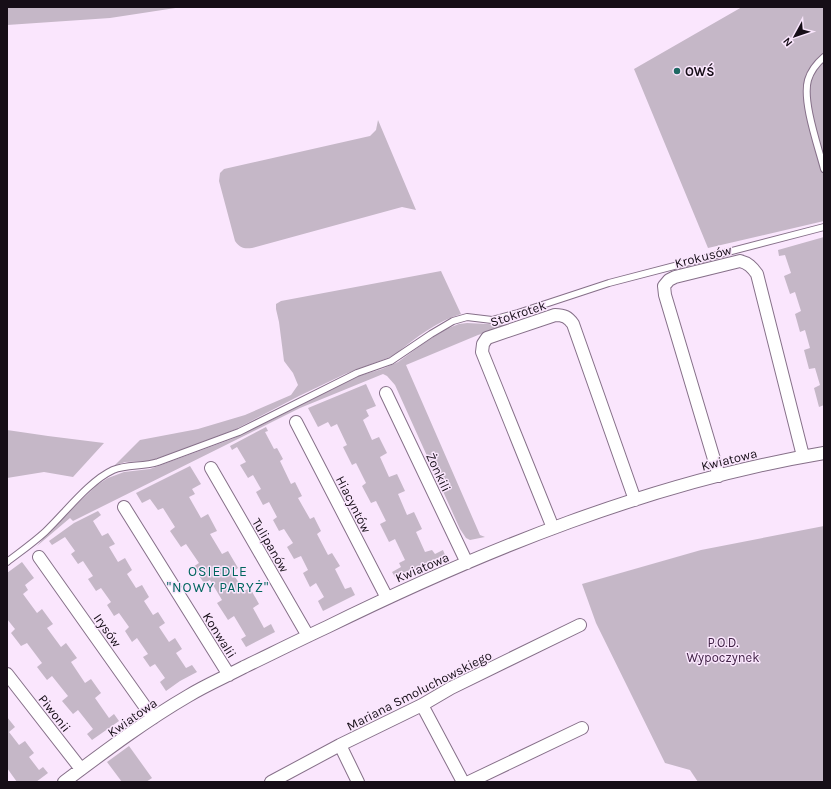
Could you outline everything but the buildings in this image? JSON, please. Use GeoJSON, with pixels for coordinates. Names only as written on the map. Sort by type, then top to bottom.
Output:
{"type":"FeatureCollection","features":[{"type":"Feature","properties":{"kind":"street","name":"Krokusów"},"geometry":{"type":"LineString","coordinates":[[719,476],[665,295],[664,286],[669,280],[675,277],[740,261],[746,262],[753,267],[757,274],[803,456]]}},
{"type":"Feature","properties":{"kind":"street","name":"Stokrotek"},"geometry":{"type":"LineString","coordinates":[[553,528],[482,352],[483,344],[487,338],[555,315],[562,315],[569,318],[573,324],[635,500]]}},
{"type":"Feature","properties":{"kind":"street","name":"Żonkili"},"geometry":{"type":"LineString","coordinates":[[386,393],[467,563]]}},
{"type":"Feature","properties":{"kind":"street","name":"Hiacyntów"},"geometry":{"type":"LineString","coordinates":[[296,422],[387,598]]}},
{"type":"Feature","properties":{"kind":"street","name":"Kwiatowa"},"geometry":{"type":"LineString","coordinates":[[64,782],[153,718],[188,696],[387,598],[467,563],[553,528],[635,500],[719,476],[803,456],[824,453]]}},
{"type":"Feature","properties":{"kind":"street","name":"Tulipanów"},"geometry":{"type":"LineString","coordinates":[[211,468],[308,636]]}},
{"type":"Feature","properties":{"kind":"street","name":"Konwalii"},"geometry":{"type":"LineString","coordinates":[[124,507],[229,675]]}},
{"type":"Feature","properties":{"kind":"street","name":"Irysów"},"geometry":{"type":"LineString","coordinates":[[39,557],[153,718]]}},
{"type":"Feature","properties":{"kind":"street","name":"Mariana Smoluchowskiego"},"geometry":{"type":"LineString","coordinates":[[271,782],[340,745],[422,705],[451,688],[580,625]]}},
{"type":"Feature","properties":{"kind":"street","name":"Piwonii"},"geometry":{"type":"LineString","coordinates":[[7,674],[81,770]]}},
{"type":"Feature","properties":{"kind":"street"},"geometry":{"type":"LineString","coordinates":[[422,705],[463,782]]}},
{"type":"Feature","properties":{"kind":"street"},"geometry":{"type":"LineString","coordinates":[[469,782],[582,728]]}},
{"type":"Feature","properties":{"kind":"street"},"geometry":{"type":"LineString","coordinates":[[340,745],[358,782]]}},
{"type":"Feature","properties":{"kind":"lane"},"geometry":{"type":"LineString","coordinates":[[824,56],[816,64],[808,80],[806,94],[824,169]]}},
{"type":"Feature","properties":{"kind":"lane"},"geometry":{"type":"LineString","coordinates":[[7,562],[46,531],[85,492],[111,471],[126,466],[147,465],[158,462],[239,432],[351,376],[391,361],[453,321],[467,317],[492,320],[616,281],[824,227]]}},
{"type":"Feature","properties":{"kind":"green space"},"geometry":{"type":"Polygon","coordinates":[[[7,7],[182,7],[110,18],[7,25],[7,7]]]}},
{"type":"Feature","properties":{"kind":"green space"},"geometry":{"type":"Polygon","coordinates":[[[742,7],[824,7],[824,221],[708,248],[634,69],[742,7]]]}},
{"type":"Feature","properties":{"kind":"green space"},"geometry":{"type":"Polygon","coordinates":[[[378,120],[416,210],[402,207],[252,248],[242,248],[235,241],[219,181],[220,173],[224,169],[370,136],[376,130],[378,120]]]}},
{"type":"Feature","properties":{"kind":"green space"},"geometry":{"type":"Polygon","coordinates":[[[824,237],[824,405],[819,407],[814,388],[820,385],[815,368],[809,369],[804,350],[810,348],[805,330],[800,332],[795,314],[801,311],[795,292],[790,294],[784,276],[791,273],[785,255],[779,256],[778,250],[824,237]]]}},
{"type":"Feature","properties":{"kind":"green space"},"geometry":{"type":"Polygon","coordinates":[[[441,271],[461,314],[452,317],[428,330],[397,353],[345,374],[236,429],[199,444],[150,461],[125,462],[114,466],[140,440],[198,429],[245,415],[291,395],[298,385],[293,373],[284,361],[276,309],[276,304],[281,301],[441,271]]]}},
{"type":"Feature","properties":{"kind":"green space"},"geometry":{"type":"Polygon","coordinates":[[[459,324],[508,325],[478,335],[406,365],[480,535],[485,537],[470,540],[466,538],[460,529],[395,385],[387,376],[383,374],[300,408],[73,521],[70,518],[37,546],[50,530],[97,485],[108,478],[124,472],[150,469],[232,439],[352,378],[382,369],[398,362],[446,329],[459,324]]]}},
{"type":"Feature","properties":{"kind":"green space"},"geometry":{"type":"Polygon","coordinates":[[[366,384],[376,406],[366,410],[369,416],[363,420],[372,440],[379,437],[387,453],[380,457],[389,477],[397,474],[405,491],[398,494],[407,515],[414,512],[422,529],[416,532],[425,552],[432,550],[435,554],[443,550],[445,555],[395,577],[392,572],[401,567],[399,563],[405,560],[395,539],[389,542],[380,524],[386,521],[376,501],[371,503],[362,486],[366,483],[356,463],[352,465],[343,447],[347,445],[337,424],[331,427],[328,422],[318,427],[308,408],[366,384]]]}},
{"type":"Feature","properties":{"kind":"green space"},"geometry":{"type":"Polygon","coordinates":[[[266,427],[268,431],[265,432],[274,449],[277,448],[283,459],[280,461],[291,484],[295,482],[302,496],[298,498],[310,519],[314,517],[321,531],[317,534],[328,555],[332,553],[340,566],[335,569],[345,589],[351,587],[355,595],[323,611],[318,601],[324,597],[316,583],[310,587],[303,573],[308,570],[301,556],[294,559],[287,547],[293,543],[284,529],[279,531],[273,520],[277,517],[269,502],[263,505],[256,492],[261,489],[253,475],[248,478],[240,465],[246,462],[237,447],[232,450],[230,446],[266,427]]]}},
{"type":"Feature","properties":{"kind":"green space"},"geometry":{"type":"Polygon","coordinates":[[[7,430],[104,443],[73,477],[44,472],[7,478],[7,430]]]}},
{"type":"Feature","properties":{"kind":"green space"},"geometry":{"type":"Polygon","coordinates":[[[190,466],[201,484],[192,489],[195,494],[189,497],[201,518],[208,514],[217,531],[210,534],[222,554],[228,551],[238,568],[232,572],[244,591],[250,588],[259,604],[253,608],[264,628],[271,624],[275,632],[246,647],[241,639],[246,636],[234,616],[228,620],[217,603],[222,600],[210,580],[204,583],[193,567],[199,563],[186,544],[181,547],[170,531],[175,527],[163,508],[158,510],[150,499],[142,503],[136,493],[190,466]]]}},
{"type":"Feature","properties":{"kind":"green space"},"geometry":{"type":"Polygon","coordinates":[[[98,511],[101,515],[93,521],[102,536],[108,533],[115,544],[109,547],[118,562],[125,558],[132,570],[127,574],[136,588],[142,585],[149,597],[144,601],[153,615],[158,612],[165,623],[159,627],[169,642],[175,638],[182,649],[176,653],[186,668],[192,665],[197,672],[180,681],[166,691],[160,682],[165,678],[155,664],[150,667],[143,657],[148,654],[137,638],[132,642],[125,631],[129,627],[119,613],[114,616],[107,605],[111,602],[101,588],[96,591],[88,579],[93,576],[83,561],[78,564],[71,554],[75,551],[65,537],[52,545],[49,541],[74,523],[98,511]]]}},
{"type":"Feature","properties":{"kind":"green space","name":"P.O.D. Wypoczynek"},"geometry":{"type":"Polygon","coordinates":[[[824,526],[824,782],[698,782],[690,770],[665,763],[596,623],[582,584],[701,550],[824,526]]]}},
{"type":"Feature","properties":{"kind":"green space"},"geometry":{"type":"Polygon","coordinates":[[[22,562],[34,578],[25,585],[28,590],[23,594],[37,613],[42,609],[53,624],[47,628],[61,647],[66,643],[77,658],[71,662],[85,683],[91,679],[101,693],[95,698],[109,718],[114,714],[119,721],[92,740],[87,734],[93,729],[78,710],[73,714],[62,701],[68,696],[52,676],[47,680],[37,667],[42,663],[27,643],[21,646],[11,633],[15,629],[7,619],[7,573],[22,562]]]}},
{"type":"Feature","properties":{"kind":"green space"},"geometry":{"type":"Polygon","coordinates":[[[7,717],[15,727],[9,732],[19,745],[25,741],[34,753],[29,757],[39,770],[43,767],[48,773],[36,782],[17,782],[7,768],[7,717]]]}},
{"type":"Feature","properties":{"kind":"green space"},"geometry":{"type":"Polygon","coordinates":[[[129,746],[152,778],[146,782],[122,782],[107,762],[129,746]]]}},
{"type":"Feature","properties":{"kind":"place","name":"OWŚ"},"geometry":{"type":"Point","coordinates":[677,71]}},
{"type":"Feature","properties":{"kind":"district","name":"OSIEDLE \"NOWY PARYŻ\""},"geometry":{"type":"Point","coordinates":[218,580]}}]}
